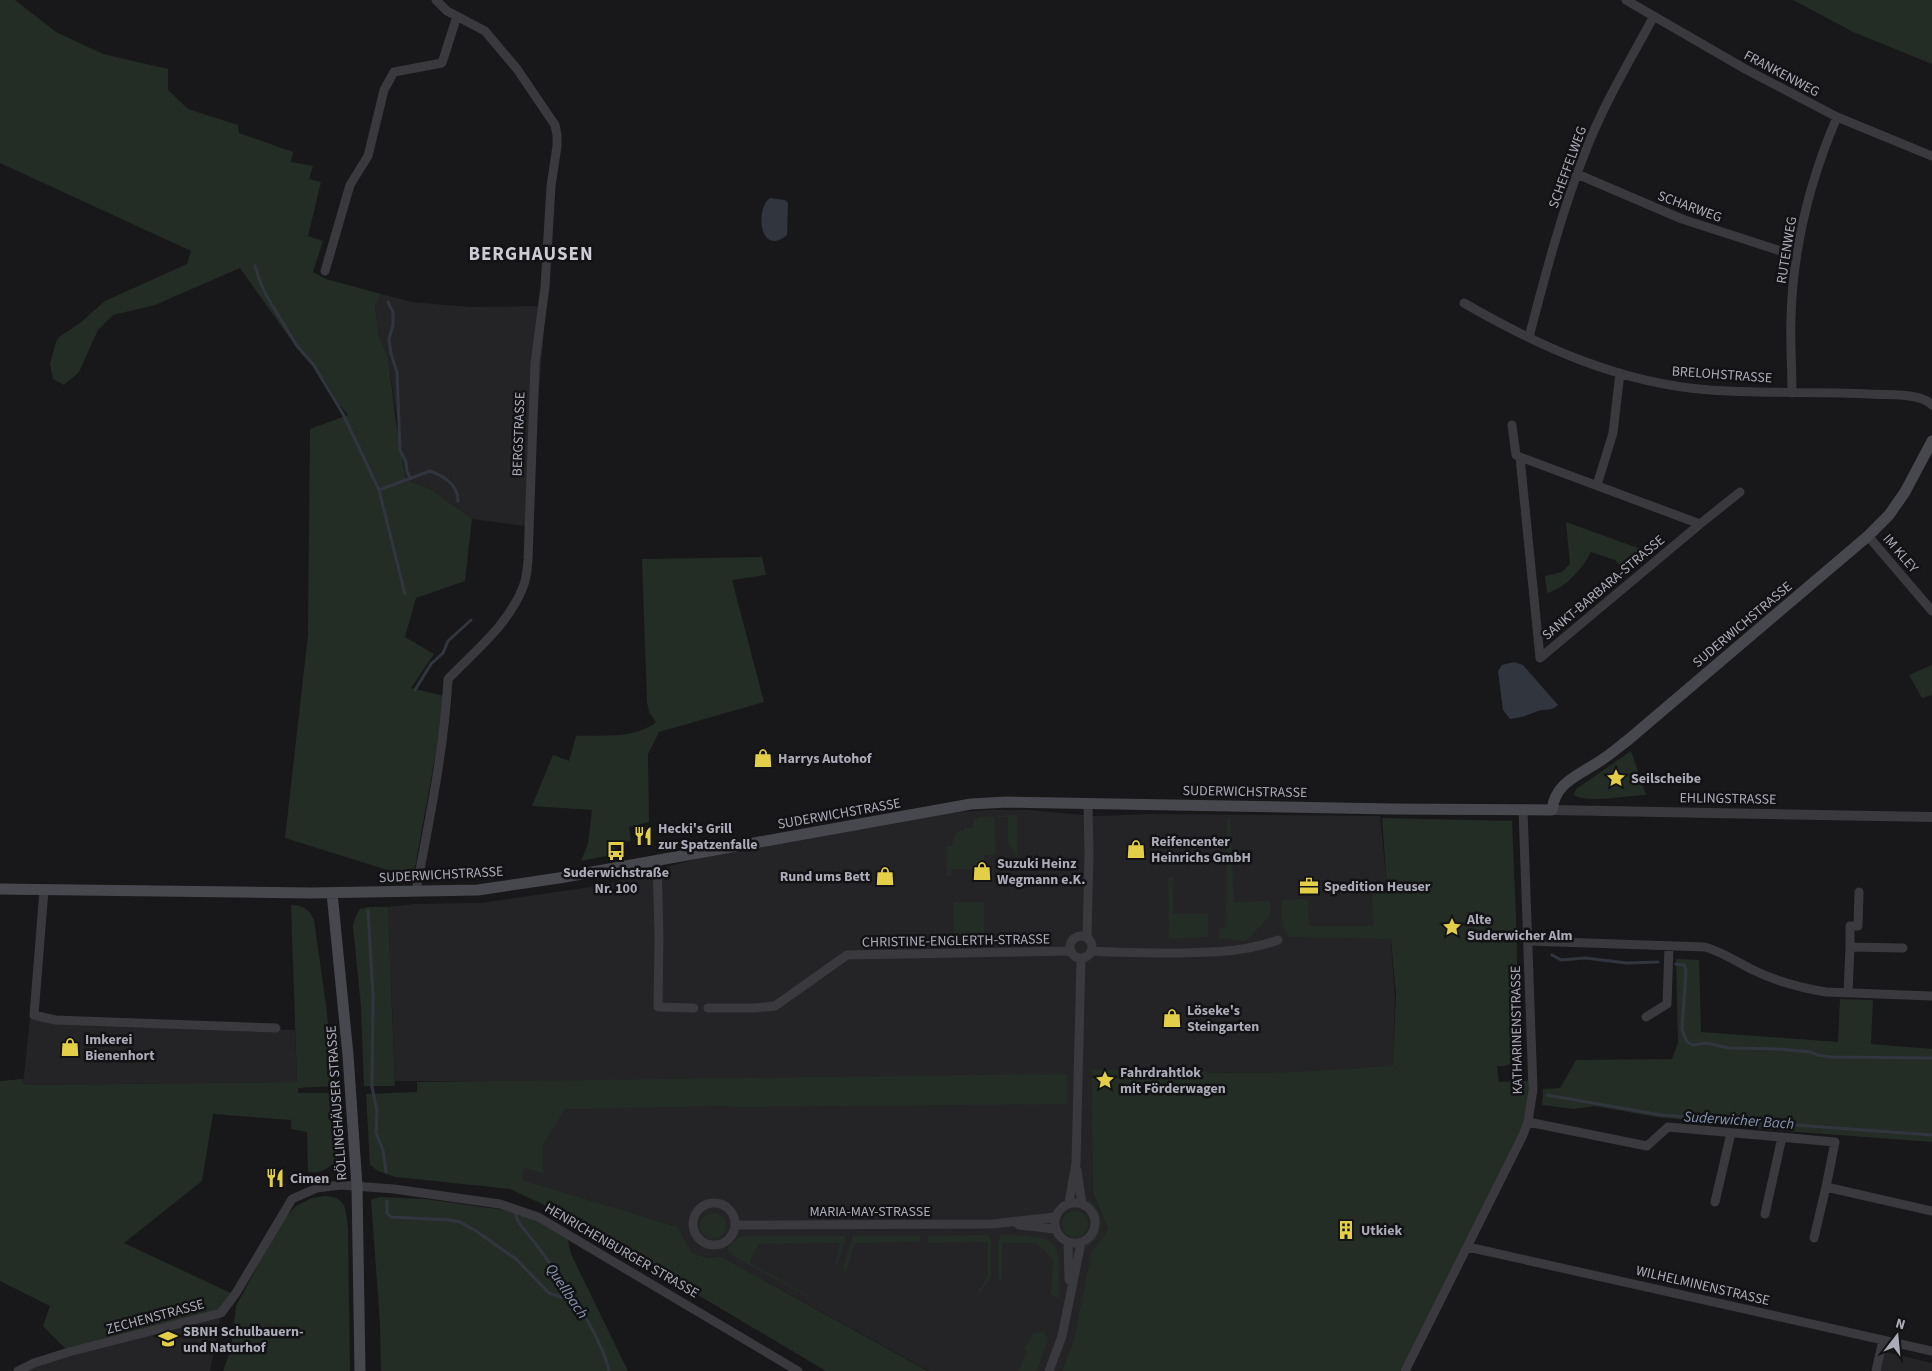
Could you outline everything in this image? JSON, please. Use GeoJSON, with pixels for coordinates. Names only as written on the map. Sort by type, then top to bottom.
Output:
{"type":"FeatureCollection","features":[{"type":"Feature","properties":{"kind":"main road","name":"SUDERWICHSTRASSE"},"geometry":{"type":"LineString","coordinates":[[1552,810],[1556,794],[1564,784],[1628,740],[1868,536],[1889,515],[1905,492],[1932,441]]}},
{"type":"Feature","properties":{"kind":"main road","name":"SUDERWICHSTRASSE"},"geometry":{"type":"LineString","coordinates":[[0,889],[332,893],[478,890],[657,861],[972,804],[1007,802],[1523,810]]}},
{"type":"Feature","properties":{"kind":"main road","name":"EHLINGSTRASSE"},"geometry":{"type":"LineString","coordinates":[[1523,810],[1552,810]]}},
{"type":"Feature","properties":{"kind":"main road","name":"RÖLLINGHÄUSER STRASSE"},"geometry":{"type":"LineString","coordinates":[[332,893],[348,1055],[357,1186],[360,1371]]}},
{"type":"Feature","properties":{"kind":"street","name":"BERGSTRASSE"},"geometry":{"type":"LineString","coordinates":[[416,892],[446,714],[448,679],[503,622],[520,594],[526,577],[535,363],[545,287],[550,186],[558,135],[554,125],[517,69],[485,31],[447,11],[436,0]]}},
{"type":"Feature","properties":{"kind":"street","name":"FRANKENWEG"},"geometry":{"type":"LineString","coordinates":[[1626,0],[1747,70],[1836,118],[1932,156]]}},
{"type":"Feature","properties":{"kind":"street"},"geometry":{"type":"LineString","coordinates":[[325,271],[350,186],[368,156],[384,90],[394,72],[442,63],[457,16]]}},
{"type":"Feature","properties":{"kind":"street","name":"SCHEFFELWEG"},"geometry":{"type":"LineString","coordinates":[[1529,337],[1551,254],[1584,154],[1616,84],[1654,16]]}},
{"type":"Feature","properties":{"kind":"street","name":"RUTENWEG"},"geometry":{"type":"LineString","coordinates":[[1792,393],[1791,316],[1796,256],[1820,156],[1836,118]]}},
{"type":"Feature","properties":{"kind":"street","name":"SCHARWEG"},"geometry":{"type":"LineString","coordinates":[[1577,174],[1682,219],[1796,256]]}},
{"type":"Feature","properties":{"kind":"street","name":"BRELOHSTRASSE"},"geometry":{"type":"LineString","coordinates":[[1464,303],[1576,359],[1620,373],[1676,386],[1710,390],[1854,393],[1915,397],[1932,405]]}},
{"type":"Feature","properties":{"kind":"street"},"geometry":{"type":"LineString","coordinates":[[1597,486],[1613,433],[1620,373]]}},
{"type":"Feature","properties":{"kind":"street","name":"SANKT-BARBARA-STRASSE"},"geometry":{"type":"LineString","coordinates":[[1512,425],[1516,455],[1520,457],[1540,658],[1740,492]]}},
{"type":"Feature","properties":{"kind":"street"},"geometry":{"type":"LineString","coordinates":[[1520,457],[1700,524]]}},
{"type":"Feature","properties":{"kind":"street","name":"IM KLEY"},"geometry":{"type":"LineString","coordinates":[[1868,536],[1932,611]]}},
{"type":"Feature","properties":{"kind":"street"},"geometry":{"type":"LineString","coordinates":[[1087,937],[1088,804]]}},
{"type":"Feature","properties":{"kind":"street","name":"KATHARINENSTRASSE"},"geometry":{"type":"LineString","coordinates":[[1405,1371],[1468,1247],[1528,1122],[1533,1089],[1523,810]]}},
{"type":"Feature","properties":{"kind":"street","name":"EHLINGSTRASSE"},"geometry":{"type":"LineString","coordinates":[[1552,810],[1932,817]]}},
{"type":"Feature","properties":{"kind":"street"},"geometry":{"type":"LineString","coordinates":[[657,861],[659,927],[658,1007],[694,1008]]}},
{"type":"Feature","properties":{"kind":"street"},"geometry":{"type":"LineString","coordinates":[[44,890],[34,1015],[55,1020],[276,1028]]}},
{"type":"Feature","properties":{"kind":"street"},"geometry":{"type":"LineString","coordinates":[[1848,993],[1850,926],[1858,926],[1859,892]]}},
{"type":"Feature","properties":{"kind":"street"},"geometry":{"type":"LineString","coordinates":[[1080,935],[1087,937],[1092,942],[1092,951],[1088,956],[1082,958],[1075,956],[1071,951],[1070,944],[1074,938],[1080,935]]}},
{"type":"Feature","properties":{"kind":"street"},"geometry":{"type":"LineString","coordinates":[[1092,951],[1126,954],[1237,951],[1258,947],[1278,940]]}},
{"type":"Feature","properties":{"kind":"street"},"geometry":{"type":"LineString","coordinates":[[1528,941],[1711,949],[1736,959],[1752,969],[1786,983],[1810,990],[1932,996]]}},
{"type":"Feature","properties":{"kind":"street"},"geometry":{"type":"LineString","coordinates":[[1646,1017],[1666,1004],[1669,946]]}},
{"type":"Feature","properties":{"kind":"street"},"geometry":{"type":"LineString","coordinates":[[1850,947],[1903,948]]}},
{"type":"Feature","properties":{"kind":"street","name":"CHRISTINE-ENGLERTH-STRASSE"},"geometry":{"type":"LineString","coordinates":[[708,1008],[775,1006],[848,955],[1071,951]]}},
{"type":"Feature","properties":{"kind":"street"},"geometry":{"type":"LineString","coordinates":[[1069,1204],[1076,1163],[1082,958]]}},
{"type":"Feature","properties":{"kind":"street"},"geometry":{"type":"LineString","coordinates":[[1528,1122],[1647,1146],[1668,1127],[1835,1142],[1814,1238]]}},
{"type":"Feature","properties":{"kind":"street"},"geometry":{"type":"LineString","coordinates":[[1715,1202],[1731,1133]]}},
{"type":"Feature","properties":{"kind":"street"},"geometry":{"type":"LineString","coordinates":[[1765,1214],[1782,1137]]}},
{"type":"Feature","properties":{"kind":"street"},"geometry":{"type":"LineString","coordinates":[[1076,1163],[1082,1204]]}},
{"type":"Feature","properties":{"kind":"street","name":"ZECHENSTRASSE"},"geometry":{"type":"LineString","coordinates":[[18,1371],[34,1363],[68,1352],[221,1313],[236,1293],[292,1199],[317,1188],[341,1185],[357,1186]]}},
{"type":"Feature","properties":{"kind":"street","name":"HENRICHENBURGER STRASSE"},"geometry":{"type":"LineString","coordinates":[[357,1186],[394,1189],[500,1204],[538,1217],[798,1371]]}},
{"type":"Feature","properties":{"kind":"street"},"geometry":{"type":"LineString","coordinates":[[1826,1187],[1932,1210]]}},
{"type":"Feature","properties":{"kind":"street"},"geometry":{"type":"LineString","coordinates":[[718,1203],[731,1211],[735,1218],[736,1226],[734,1233],[724,1243],[710,1245],[698,1238],[693,1224],[702,1206],[718,1203]]}},
{"type":"Feature","properties":{"kind":"street"},"geometry":{"type":"LineString","coordinates":[[1069,1204],[1082,1204],[1094,1214],[1096,1222],[1094,1230],[1090,1237],[1081,1243],[1062,1240],[1055,1230],[1055,1217],[1058,1211],[1069,1204]]}},
{"type":"Feature","properties":{"kind":"street","name":"MARIA-MAY-STRASSE"},"geometry":{"type":"LineString","coordinates":[[1004,1224],[1055,1217]]}},
{"type":"Feature","properties":{"kind":"street","name":"MARIA-MAY-STRASSE"},"geometry":{"type":"LineString","coordinates":[[736,1226],[1004,1224],[1055,1230]]}},
{"type":"Feature","properties":{"kind":"street"},"geometry":{"type":"LineString","coordinates":[[1068,1242],[1069,1302]]}},
{"type":"Feature","properties":{"kind":"street"},"geometry":{"type":"LineString","coordinates":[[1049,1371],[1062,1336],[1081,1243]]}},
{"type":"Feature","properties":{"kind":"street","name":"WILHELMINENSTRASSE"},"geometry":{"type":"LineString","coordinates":[[1468,1247],[1932,1351]]}},
{"type":"Feature","properties":{"kind":"street"},"geometry":{"type":"LineString","coordinates":[[1876,1371],[1883,1340]]}},
{"type":"Feature","properties":{"kind":"shaded area"},"geometry":{"type":"Polygon","coordinates":[[[0,0],[15,0],[56,32],[103,54],[168,69],[168,90],[188,109],[238,125],[239,133],[293,152],[291,162],[313,166],[309,179],[321,182],[308,236],[323,241],[313,272],[326,279],[381,294],[375,307],[379,336],[388,357],[406,480],[431,489],[472,519],[465,581],[416,598],[405,637],[434,654],[411,688],[444,696],[436,752],[413,878],[285,838],[308,635],[310,429],[348,415],[338,403],[324,379],[299,351],[240,268],[155,305],[113,315],[98,330],[79,372],[64,385],[53,379],[50,364],[59,337],[80,323],[105,301],[187,264],[191,251],[0,163],[0,0]]]}},
{"type":"Feature","properties":{"kind":"shaded area"},"geometry":{"type":"Polygon","coordinates":[[[1793,0],[1932,0],[1932,64],[1853,32],[1793,0]]]}},
{"type":"Feature","properties":{"kind":"shaded area"},"geometry":{"type":"Polygon","coordinates":[[[770,198],[785,200],[788,203],[787,235],[778,240],[770,240],[765,236],[762,229],[762,211],[765,203],[770,198]]]}},
{"type":"Feature","properties":{"kind":"shaded area"},"geometry":{"type":"Polygon","coordinates":[[[381,294],[412,302],[469,307],[546,306],[529,516],[532,527],[472,519],[431,489],[406,480],[388,357],[379,336],[375,307],[381,294]]]}},
{"type":"Feature","properties":{"kind":"shaded area"},"geometry":{"type":"Polygon","coordinates":[[[1566,522],[1649,552],[1625,571],[1615,560],[1591,552],[1573,577],[1561,587],[1547,593],[1545,576],[1562,572],[1570,564],[1566,522]]]}},
{"type":"Feature","properties":{"kind":"shaded area"},"geometry":{"type":"Polygon","coordinates":[[[762,557],[766,575],[732,580],[764,702],[659,732],[648,754],[649,822],[629,827],[631,841],[614,844],[616,854],[581,861],[588,844],[592,810],[532,806],[553,755],[569,761],[576,736],[628,734],[656,722],[649,712],[647,702],[642,559],[762,557]]]}},
{"type":"Feature","properties":{"kind":"shaded area"},"geometry":{"type":"Polygon","coordinates":[[[1514,662],[1523,665],[1558,705],[1551,709],[1510,719],[1503,710],[1498,671],[1502,665],[1514,662]]]}},
{"type":"Feature","properties":{"kind":"shaded area"},"geometry":{"type":"Polygon","coordinates":[[[1932,665],[1932,695],[1922,698],[1909,675],[1932,665]]]}},
{"type":"Feature","properties":{"kind":"shaded area"},"geometry":{"type":"Polygon","coordinates":[[[1631,751],[1646,795],[1589,799],[1574,795],[1576,789],[1631,751]]]}},
{"type":"Feature","properties":{"kind":"shaded area"},"geometry":{"type":"Polygon","coordinates":[[[1029,810],[1094,816],[1150,814],[1380,816],[1395,998],[1393,1067],[1292,1072],[1208,1073],[1203,1070],[1091,1070],[1093,1195],[1108,1229],[1091,1254],[1074,1338],[1062,1371],[929,1371],[720,1256],[707,1258],[692,1253],[678,1227],[521,1180],[524,1168],[543,1174],[543,1145],[564,1109],[563,1081],[395,1081],[388,907],[414,904],[481,903],[604,885],[730,849],[959,812],[1029,810]]]}},
{"type":"Feature","properties":{"kind":"shaded area"},"geometry":{"type":"Polygon","coordinates":[[[1017,815],[1017,858],[1008,842],[1008,817],[994,817],[996,855],[984,855],[984,869],[951,869],[951,876],[947,876],[946,846],[953,846],[957,833],[964,830],[964,828],[972,828],[974,820],[980,817],[1017,815]]]}},
{"type":"Feature","properties":{"kind":"shaded area"},"geometry":{"type":"Polygon","coordinates":[[[1227,818],[1230,818],[1234,902],[1270,901],[1270,916],[1246,941],[1219,938],[1219,929],[1226,927],[1227,818]]]}},
{"type":"Feature","properties":{"kind":"shaded area"},"geometry":{"type":"Polygon","coordinates":[[[1382,818],[1512,821],[1517,943],[1517,1062],[1497,1066],[1499,1082],[1529,1081],[1524,1124],[1400,1371],[1062,1371],[1074,1338],[1091,1253],[1108,1229],[1093,1194],[1091,1070],[1203,1070],[1209,1073],[1292,1072],[1393,1066],[1396,995],[1391,939],[1289,937],[1282,925],[1282,902],[1284,900],[1308,899],[1309,926],[1373,926],[1372,886],[1387,886],[1382,818]]]}},
{"type":"Feature","properties":{"kind":"shaded area"},"geometry":{"type":"Polygon","coordinates":[[[1173,877],[1173,914],[1208,914],[1208,937],[1169,939],[1168,879],[1173,877]]]}},
{"type":"Feature","properties":{"kind":"shaded area"},"geometry":{"type":"Polygon","coordinates":[[[953,902],[984,902],[984,938],[954,938],[953,902]]]}},
{"type":"Feature","properties":{"kind":"shaded area"},"geometry":{"type":"Polygon","coordinates":[[[291,905],[305,908],[314,920],[335,1086],[298,1088],[298,1093],[335,1093],[338,1161],[321,1171],[308,1172],[307,1132],[291,1129],[291,1120],[213,1114],[202,1181],[124,1243],[235,1295],[221,1313],[69,1352],[43,1326],[50,1306],[0,1281],[0,1081],[23,1079],[24,1085],[297,1082],[291,905]]]}},
{"type":"Feature","properties":{"kind":"shaded area"},"geometry":{"type":"Polygon","coordinates":[[[388,907],[395,1086],[364,1086],[361,1007],[353,926],[360,909],[388,907]]]}},
{"type":"Feature","properties":{"kind":"shaded area"},"geometry":{"type":"Polygon","coordinates":[[[1676,959],[1699,960],[1701,1032],[1838,1042],[1840,999],[1873,1000],[1871,1044],[1932,1049],[1932,1142],[1759,1129],[1758,1127],[1656,1117],[1595,1106],[1574,1109],[1542,1105],[1543,1089],[1560,1088],[1576,1060],[1672,1059],[1678,1043],[1676,959]]]}},
{"type":"Feature","properties":{"kind":"shaded area"},"geometry":{"type":"Polygon","coordinates":[[[30,1018],[60,1023],[295,1030],[297,1082],[23,1085],[30,1018]]]}},
{"type":"Feature","properties":{"kind":"shaded area"},"geometry":{"type":"Polygon","coordinates":[[[1067,1074],[1067,1104],[565,1109],[543,1145],[543,1174],[524,1168],[522,1180],[678,1227],[692,1253],[707,1258],[720,1256],[928,1371],[826,1371],[555,1210],[510,1189],[396,1177],[378,1171],[370,1165],[366,1094],[417,1092],[417,1082],[1067,1074]]]}},
{"type":"Feature","properties":{"kind":"shaded area"},"geometry":{"type":"Polygon","coordinates":[[[325,1196],[338,1199],[344,1206],[347,1216],[350,1371],[223,1371],[231,1349],[236,1306],[282,1221],[296,1206],[312,1198],[325,1196]]]}},
{"type":"Feature","properties":{"kind":"shaded area"},"geometry":{"type":"Polygon","coordinates":[[[380,1197],[426,1199],[504,1210],[531,1218],[568,1240],[571,1254],[628,1371],[381,1371],[380,1323],[371,1200],[380,1197]]]}},
{"type":"Feature","properties":{"kind":"shaded area"},"geometry":{"type":"Polygon","coordinates":[[[1085,1198],[1097,1210],[1101,1224],[1097,1238],[1084,1249],[1095,1237],[1099,1226],[1097,1216],[1085,1198]]]}},
{"type":"Feature","properties":{"kind":"shaded area"},"geometry":{"type":"Polygon","coordinates":[[[1075,1211],[1084,1215],[1088,1224],[1084,1233],[1075,1237],[1066,1233],[1062,1224],[1066,1215],[1075,1211]]]}},
{"type":"Feature","properties":{"kind":"shaded area"},"geometry":{"type":"Polygon","coordinates":[[[713,1213],[722,1217],[726,1226],[722,1235],[713,1239],[704,1235],[700,1226],[704,1217],[713,1213]]]}},
{"type":"Feature","properties":{"kind":"shaded area"},"geometry":{"type":"Polygon","coordinates":[[[988,1235],[991,1240],[991,1276],[981,1292],[978,1292],[988,1276],[988,1242],[927,1243],[928,1236],[988,1235]]]}},
{"type":"Feature","properties":{"kind":"shaded area"},"geometry":{"type":"Polygon","coordinates":[[[1001,1235],[1036,1237],[1053,1244],[1059,1263],[1059,1298],[1051,1295],[1053,1259],[1036,1243],[1002,1243],[1002,1278],[999,1282],[998,1244],[1001,1235]]]}},
{"type":"Feature","properties":{"kind":"shaded area"},"geometry":{"type":"Polygon","coordinates":[[[743,1236],[846,1236],[838,1263],[835,1266],[840,1243],[759,1244],[749,1262],[807,1296],[733,1256],[727,1248],[743,1236]]]}},
{"type":"Feature","properties":{"kind":"shaded area"},"geometry":{"type":"Polygon","coordinates":[[[853,1236],[921,1236],[919,1242],[855,1243],[846,1271],[844,1270],[844,1265],[853,1236]]]}},
{"type":"Feature","properties":{"kind":"shaded area","name":"SBNH Schulbauern- und Naturhof"},"geometry":{"type":"Polygon","coordinates":[[[221,1313],[210,1371],[18,1371],[221,1313]]]}},
{"type":"Feature","properties":{"kind":"shaded area"},"geometry":{"type":"Polygon","coordinates":[[[1043,1332],[1048,1338],[1037,1371],[1018,1371],[1027,1352],[1024,1349],[1033,1334],[1043,1332]]]}},
{"type":"Feature","properties":{"kind":"shaded area"},"geometry":{"type":"Polygon","coordinates":[[[1885,1352],[1932,1363],[1932,1371],[1880,1371],[1885,1352]]]}},
{"type":"Feature","properties":{"kind":"waterway"},"geometry":{"type":"LineString","coordinates":[[255,266],[266,295],[297,346],[313,364],[343,414],[379,490],[405,594]]}},
{"type":"Feature","properties":{"kind":"waterway"},"geometry":{"type":"LineString","coordinates":[[388,302],[393,312],[393,325],[389,339],[391,354],[397,372],[400,450],[410,477]]}},
{"type":"Feature","properties":{"kind":"waterway"},"geometry":{"type":"LineString","coordinates":[[379,490],[430,471],[445,478],[453,485],[458,501]]}},
{"type":"Feature","properties":{"kind":"waterway"},"geometry":{"type":"LineString","coordinates":[[415,690],[431,664],[443,653],[448,641],[471,620]]}},
{"type":"Feature","properties":{"kind":"waterway"},"geometry":{"type":"LineString","coordinates":[[368,911],[373,995],[372,1087],[377,1111],[376,1133],[383,1150],[386,1172]]}},
{"type":"Feature","properties":{"kind":"waterway","name":"Suderwicher Bach"},"geometry":{"type":"LineString","coordinates":[[1552,955],[1561,960],[1585,958],[1627,963],[1658,962]]}},
{"type":"Feature","properties":{"kind":"waterway","name":"Suderwicher Bach"},"geometry":{"type":"LineString","coordinates":[[1676,964],[1684,965],[1686,970],[1682,1030],[1687,1042],[1693,1045],[1706,1043],[1729,1048],[1778,1049],[1811,1052],[1831,1057],[1932,1058]]}},
{"type":"Feature","properties":{"kind":"waterway","name":"Suderwicher Bach"},"geometry":{"type":"LineString","coordinates":[[1547,1095],[1661,1115],[1932,1135]]}},
{"type":"Feature","properties":{"kind":"waterway"},"geometry":{"type":"LineString","coordinates":[[387,1201],[387,1213],[391,1217],[460,1222],[516,1259],[549,1293],[575,1302]]}},
{"type":"Feature","properties":{"kind":"waterway","name":"Quellbach"},"geometry":{"type":"LineString","coordinates":[[516,1215],[521,1225],[578,1305],[597,1339],[609,1371]]}},
{"type":"Feature","properties":{"kind":"place","name":"Harrys Autohof"},"geometry":{"type":"Point","coordinates":[763,758]}},
{"type":"Feature","properties":{"kind":"place","name":"Seilscheibe"},"geometry":{"type":"Point","coordinates":[1616,778]}},
{"type":"Feature","properties":{"kind":"place","name":"Hecki's Grill zur Spatzenfalle"},"geometry":{"type":"Point","coordinates":[643,836]}},
{"type":"Feature","properties":{"kind":"place","name":"Reifencenter Heinrichs GmbH"},"geometry":{"type":"Point","coordinates":[1136,849]}},
{"type":"Feature","properties":{"kind":"place","name":"Suderwichstraße Nr. 100"},"geometry":{"type":"Point","coordinates":[616,851]}},
{"type":"Feature","properties":{"kind":"place","name":"Suzuki Heinz Wegmann e.K."},"geometry":{"type":"Point","coordinates":[982,871]}},
{"type":"Feature","properties":{"kind":"place","name":"Rund ums Bett"},"geometry":{"type":"Point","coordinates":[885,876]}},
{"type":"Feature","properties":{"kind":"place","name":"Spedition Heuser"},"geometry":{"type":"Point","coordinates":[1309,886]}},
{"type":"Feature","properties":{"kind":"place","name":"Alte Suderwicher Alm"},"geometry":{"type":"Point","coordinates":[1452,927]}},
{"type":"Feature","properties":{"kind":"place","name":"Löseke's Steingarten"},"geometry":{"type":"Point","coordinates":[1172,1018]}},
{"type":"Feature","properties":{"kind":"place","name":"Imkerei Bienenhort"},"geometry":{"type":"Point","coordinates":[70,1047]}},
{"type":"Feature","properties":{"kind":"place","name":"Fahrdrahtlok mit Förderwagen"},"geometry":{"type":"Point","coordinates":[1105,1080]}},
{"type":"Feature","properties":{"kind":"place","name":"Cimen"},"geometry":{"type":"Point","coordinates":[275,1178]}},
{"type":"Feature","properties":{"kind":"place","name":"Utkiek"},"geometry":{"type":"Point","coordinates":[1346,1230]}},
{"type":"Feature","properties":{"kind":"place","name":"SBNH Schulbauern- und Naturhof"},"geometry":{"type":"Point","coordinates":[168,1339]}},
{"type":"Feature","properties":{"kind":"district","name":"BERGHAUSEN"},"geometry":{"type":"Point","coordinates":[531,253]}}]}
